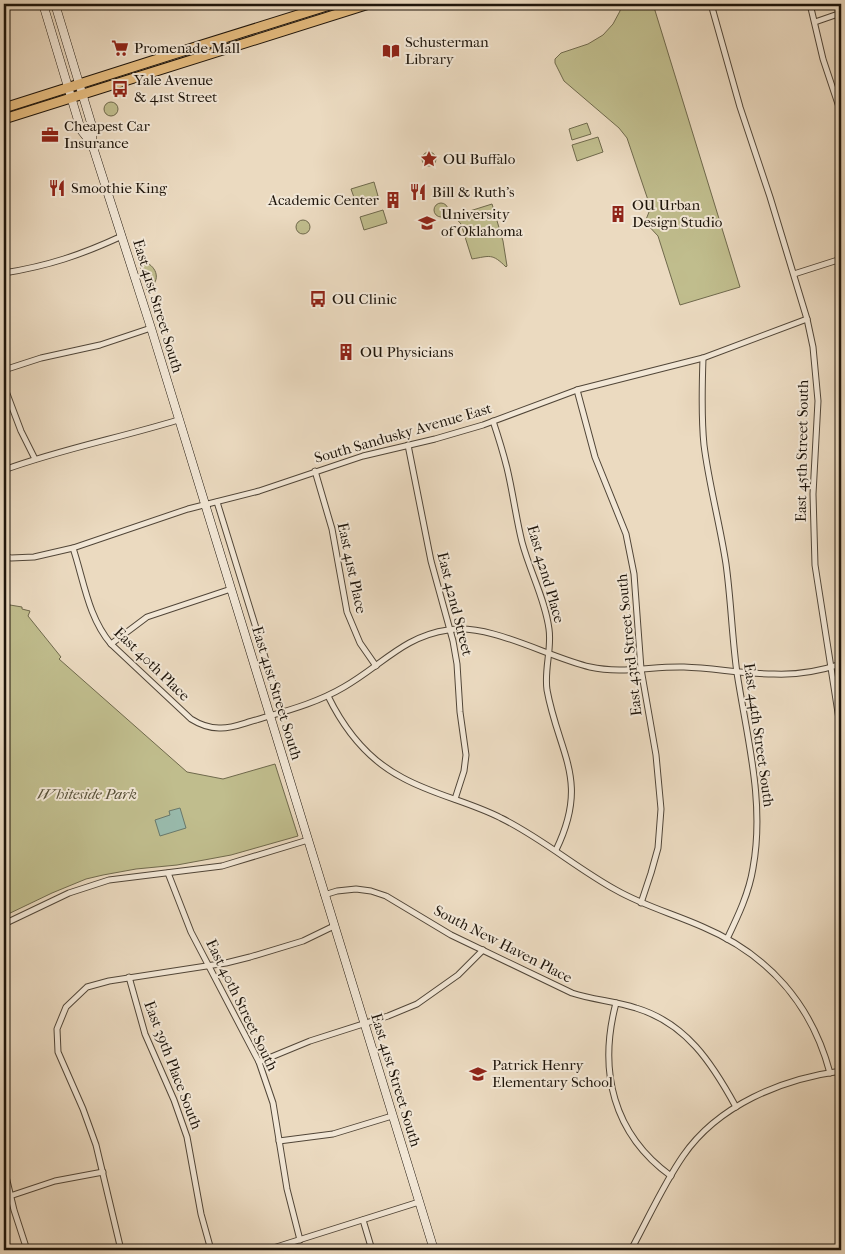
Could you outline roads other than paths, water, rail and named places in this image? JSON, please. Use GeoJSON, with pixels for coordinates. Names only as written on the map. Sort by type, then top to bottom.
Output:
{"type":"FeatureCollection","features":[{"type":"Feature","properties":{"kind":"main road","name":"East 41st Street South"},"geometry":{"type":"LineString","coordinates":[[43,4],[81,130],[92,144]]}},
{"type":"Feature","properties":{"kind":"main road","name":"East 41st Street South"},"geometry":{"type":"LineString","coordinates":[[55,4],[92,126],[92,144],[434,1250]]}},
{"type":"Feature","properties":{"kind":"main road"},"geometry":{"type":"LineString","coordinates":[[4,108],[333,4]]}},
{"type":"Feature","properties":{"kind":"main road"},"geometry":{"type":"LineString","coordinates":[[4,119],[369,4]]}},
{"type":"Feature","properties":{"kind":"main road"},"geometry":{"type":"LineString","coordinates":[[223,49],[234,34]]}},
{"type":"Feature","properties":{"kind":"street","name":"East 45th Street South"},"geometry":{"type":"LineString","coordinates":[[711,4],[740,106],[794,274],[813,347],[817,393],[817,434],[813,494],[815,565],[841,732]]}},
{"type":"Feature","properties":{"kind":"street"},"geometry":{"type":"LineString","coordinates":[[810,4],[823,58],[841,112]]}},
{"type":"Feature","properties":{"kind":"street"},"geometry":{"type":"LineString","coordinates":[[815,22],[841,13]]}},
{"type":"Feature","properties":{"kind":"street"},"geometry":{"type":"LineString","coordinates":[[4,273],[66,260],[122,236]]}},
{"type":"Feature","properties":{"kind":"street"},"geometry":{"type":"LineString","coordinates":[[794,274],[841,259]]}},
{"type":"Feature","properties":{"kind":"street","name":"South Sandusky Avenue East"},"geometry":{"type":"LineString","coordinates":[[4,556],[11,558],[34,557],[72,548],[188,508],[259,491],[364,456],[460,432],[577,390],[703,358],[807,319]]}},
{"type":"Feature","properties":{"kind":"street"},"geometry":{"type":"LineString","coordinates":[[4,370],[41,358],[100,345],[150,328]]}},
{"type":"Feature","properties":{"kind":"street","name":"East 44th Street South"},"geometry":{"type":"LineString","coordinates":[[703,358],[702,411],[704,442],[712,498],[726,564],[737,672],[756,788],[758,819],[753,869],[740,912],[727,939]]}},
{"type":"Feature","properties":{"kind":"street"},"geometry":{"type":"LineString","coordinates":[[4,386],[21,431],[35,459]]}},
{"type":"Feature","properties":{"kind":"street","name":"East 43rd Street South"},"geometry":{"type":"LineString","coordinates":[[577,390],[596,457],[626,534],[634,574],[641,669],[656,755],[661,809],[658,848],[641,903]]}},
{"type":"Feature","properties":{"kind":"street"},"geometry":{"type":"LineString","coordinates":[[4,470],[71,448],[130,435],[178,420]]}},
{"type":"Feature","properties":{"kind":"street","name":"East 42nd Place"},"geometry":{"type":"LineString","coordinates":[[493,421],[507,468],[522,541],[548,619],[550,632],[547,687],[572,781],[569,817],[556,850]]}},
{"type":"Feature","properties":{"kind":"street","name":"East 42nd Street"},"geometry":{"type":"LineString","coordinates":[[408,445],[431,561],[450,629],[457,664],[460,712],[466,755],[464,771],[455,799]]}},
{"type":"Feature","properties":{"kind":"street","name":"East 41st Place"},"geometry":{"type":"LineString","coordinates":[[315,471],[332,529],[347,612],[360,643],[376,666]]}},
{"type":"Feature","properties":{"kind":"street","name":"East 41st Street South"},"geometry":{"type":"LineString","coordinates":[[217,502],[282,712]]}},
{"type":"Feature","properties":{"kind":"street","name":"East 40th Place"},"geometry":{"type":"LineString","coordinates":[[72,548],[82,574],[92,614],[102,634],[183,712],[198,724],[218,728],[228,728],[314,702],[358,678],[413,640],[450,629],[490,633],[548,654],[589,667],[606,670],[682,667],[789,674],[841,664]]}},
{"type":"Feature","properties":{"kind":"street"},"geometry":{"type":"LineString","coordinates":[[111,644],[147,617],[231,589]]}},
{"type":"Feature","properties":{"kind":"street"},"geometry":{"type":"LineString","coordinates":[[328,696],[340,720],[364,750],[375,761],[404,779],[500,817],[529,832],[580,869],[641,903],[704,927],[727,939],[763,964],[782,981],[812,1024],[824,1051],[830,1073]]}},
{"type":"Feature","properties":{"kind":"street"},"geometry":{"type":"LineString","coordinates":[[4,924],[69,893],[87,887],[117,879],[222,866],[308,840]]}},
{"type":"Feature","properties":{"kind":"street","name":"East 40th Street South"},"geometry":{"type":"LineString","coordinates":[[168,873],[184,916],[259,1062],[273,1103],[286,1189],[300,1240]]}},
{"type":"Feature","properties":{"kind":"street","name":"South New Haven Place"},"geometry":{"type":"LineString","coordinates":[[324,894],[347,890],[371,891],[399,903],[451,935],[572,993],[590,999],[634,1007],[652,1014],[680,1031],[707,1058],[722,1080],[736,1107]]}},
{"type":"Feature","properties":{"kind":"street"},"geometry":{"type":"LineString","coordinates":[[121,1250],[90,1126],[60,1059],[56,1044],[57,1029],[71,1001],[87,988],[108,981],[226,962],[273,951],[334,926]]}},
{"type":"Feature","properties":{"kind":"street"},"geometry":{"type":"LineString","coordinates":[[259,1062],[310,1041],[365,1024],[417,1004],[458,975],[483,950]]}},
{"type":"Feature","properties":{"kind":"street","name":"East 39th Place South"},"geometry":{"type":"LineString","coordinates":[[129,977],[145,1034],[174,1100],[187,1137],[200,1214],[211,1250]]}},
{"type":"Feature","properties":{"kind":"street"},"geometry":{"type":"LineString","coordinates":[[616,1003],[609,1035],[608,1051],[610,1079],[615,1103],[643,1151],[657,1166],[671,1176]]}},
{"type":"Feature","properties":{"kind":"street"},"geometry":{"type":"LineString","coordinates":[[631,1250],[683,1156],[698,1138],[728,1111],[760,1094],[789,1083],[841,1072]]}},
{"type":"Feature","properties":{"kind":"street"},"geometry":{"type":"LineString","coordinates":[[279,1141],[333,1134],[392,1116]]}},
{"type":"Feature","properties":{"kind":"street"},"geometry":{"type":"LineString","coordinates":[[4,1168],[10,1196],[27,1250]]}},
{"type":"Feature","properties":{"kind":"street"},"geometry":{"type":"LineString","coordinates":[[10,1196],[55,1181],[103,1172]]}},
{"type":"Feature","properties":{"kind":"street"},"geometry":{"type":"LineString","coordinates":[[267,1250],[278,1249],[300,1240],[419,1202]]}},
{"type":"Feature","properties":{"kind":"street"},"geometry":{"type":"LineString","coordinates":[[363,1220],[372,1250]]}},
{"type":"Feature","properties":{"kind":"place","name":"Promenade Mall"},"geometry":{"type":"Point","coordinates":[120,48]}},
{"type":"Feature","properties":{"kind":"place","name":"Schusterman Library"},"geometry":{"type":"Point","coordinates":[391,51]}},
{"type":"Feature","properties":{"kind":"place","name":"Yale Avenue & 41st Street"},"geometry":{"type":"Point","coordinates":[120,89]}},
{"type":"Feature","properties":{"kind":"place","name":"Cheapest Car Insurance"},"geometry":{"type":"Point","coordinates":[50,135]}},
{"type":"Feature","properties":{"kind":"place","name":"OU Buffalo"},"geometry":{"type":"Point","coordinates":[429,159]}},
{"type":"Feature","properties":{"kind":"place","name":"Smoothie King"},"geometry":{"type":"Point","coordinates":[57,188]}},
{"type":"Feature","properties":{"kind":"place","name":"Bill & Ruth's"},"geometry":{"type":"Point","coordinates":[418,192]}},
{"type":"Feature","properties":{"kind":"place","name":"Academic Center"},"geometry":{"type":"Point","coordinates":[393,200]}},
{"type":"Feature","properties":{"kind":"place","name":"OU Urban Design Studio"},"geometry":{"type":"Point","coordinates":[618,214]}},
{"type":"Feature","properties":{"kind":"place","name":"University of Oklahoma"},"geometry":{"type":"Point","coordinates":[427,223]}},
{"type":"Feature","properties":{"kind":"place","name":"OU Clinic"},"geometry":{"type":"Point","coordinates":[318,299]}},
{"type":"Feature","properties":{"kind":"place","name":"OU Physicians"},"geometry":{"type":"Point","coordinates":[346,352]}},
{"type":"Feature","properties":{"kind":"place","name":"Patrick Henry Elementary School"},"geometry":{"type":"Point","coordinates":[478,1074]}},
{"type":"Feature","properties":{"kind":"park label","name":"Whiteside Park"},"geometry":{"type":"Point","coordinates":[87,794]}}]}
